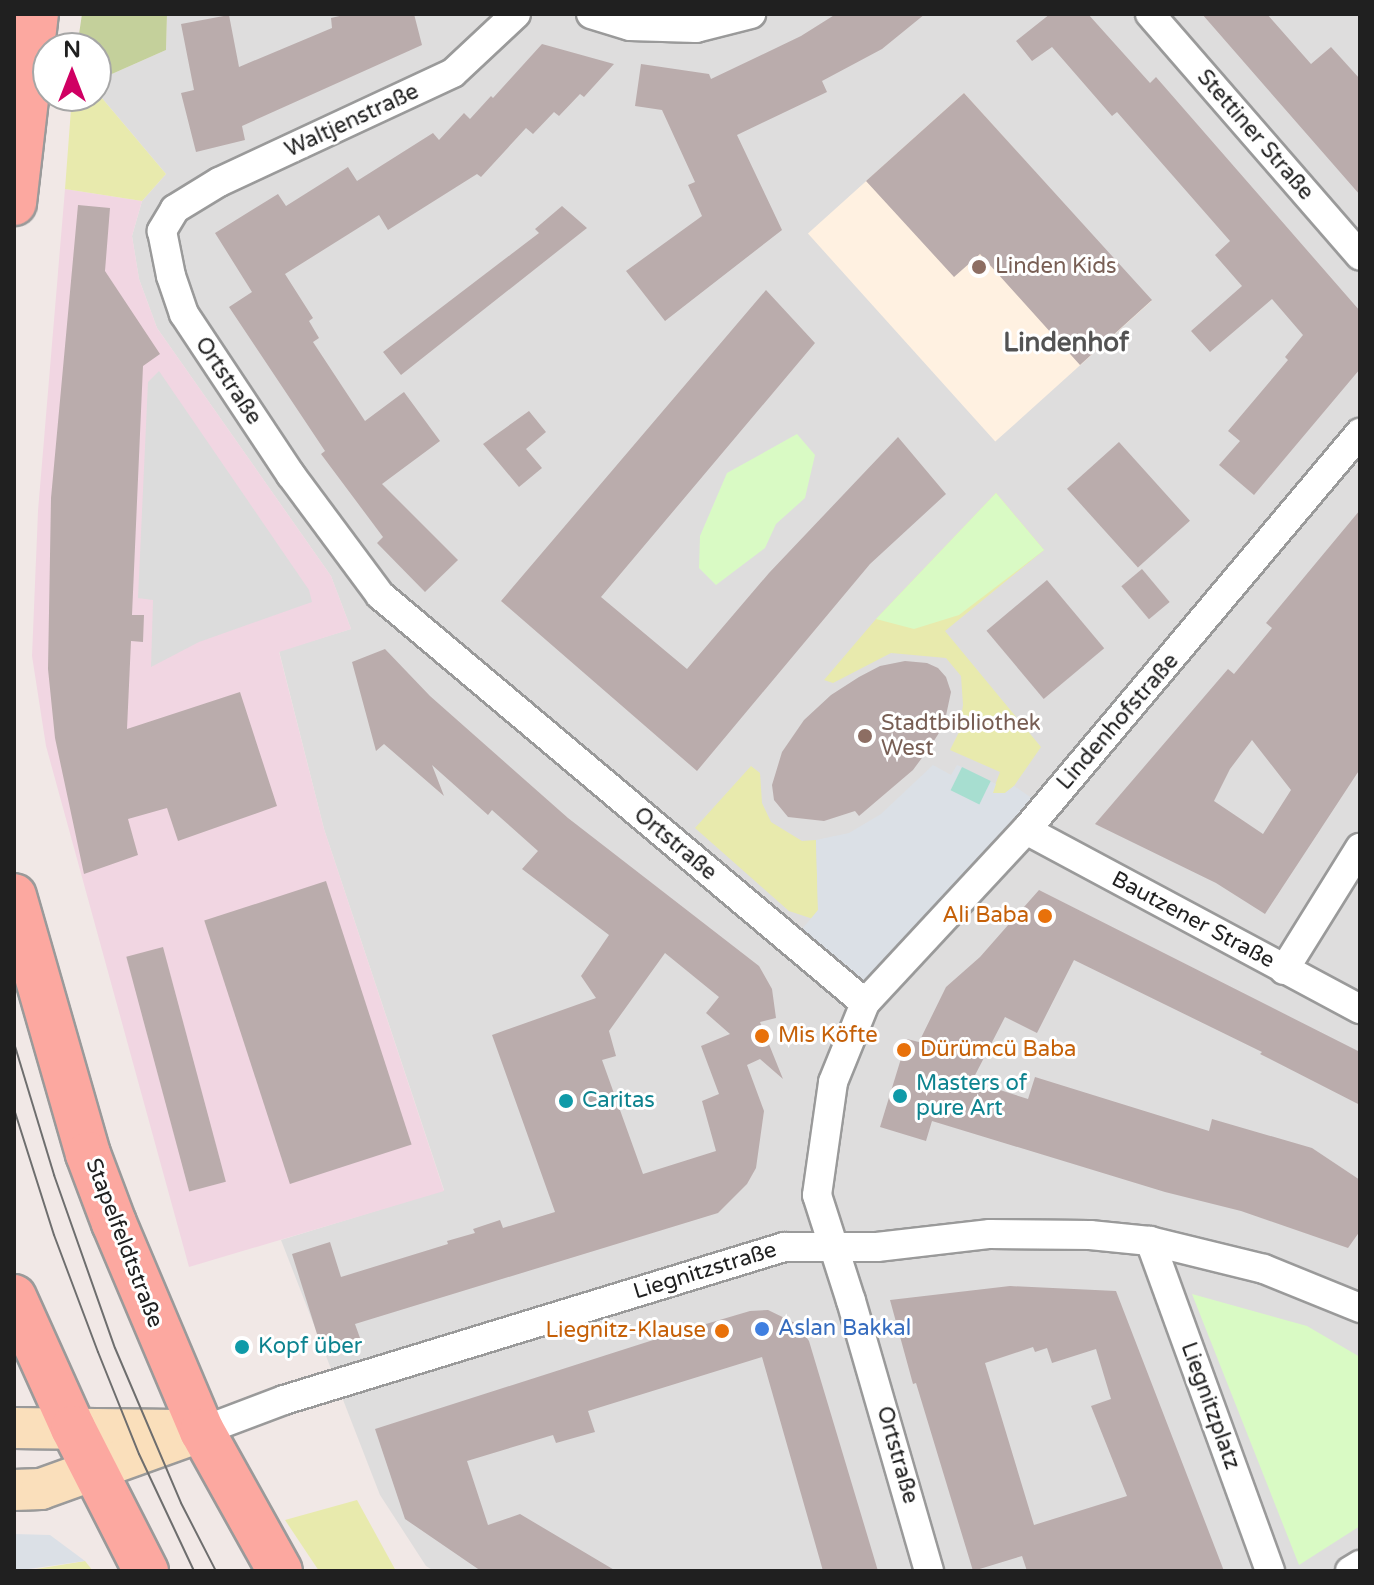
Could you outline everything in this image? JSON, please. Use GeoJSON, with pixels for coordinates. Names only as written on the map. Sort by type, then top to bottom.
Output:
{"type":"FeatureCollection","features":[{"type":"Feature","properties":{"kind":"main road"},"geometry":{"type":"LineString","coordinates":[[14,203],[36,14]]}},
{"type":"Feature","properties":{"kind":"main road","name":"Stapelfeldtstraße"},"geometry":{"type":"LineString","coordinates":[[14,896],[88,1154],[202,1431],[280,1571]]}},
{"type":"Feature","properties":{"kind":"main road"},"geometry":{"type":"LineString","coordinates":[[14,1297],[73,1428],[146,1571]]}},
{"type":"Feature","properties":{"kind":"street","name":"Waltjenstraße"},"geometry":{"type":"LineString","coordinates":[[175,209],[219,182],[453,73],[516,14]]}},
{"type":"Feature","properties":{"kind":"street"},"geometry":{"type":"LineString","coordinates":[[591,14],[630,26],[696,28],[751,14]]}},
{"type":"Feature","properties":{"kind":"street","name":"Stettiner Straße"},"geometry":{"type":"LineString","coordinates":[[1150,14],[1360,256]]}},
{"type":"Feature","properties":{"kind":"street","name":"Ortstraße"},"geometry":{"type":"LineString","coordinates":[[175,209],[162,231],[171,276],[184,314],[291,475],[380,595],[865,1003],[833,1082],[817,1195],[929,1571]]}},
{"type":"Feature","properties":{"kind":"street","name":"Lindenhofstraße"},"geometry":{"type":"LineString","coordinates":[[865,1003],[1026,830],[1360,433]]}},
{"type":"Feature","properties":{"kind":"street","name":"Bautzener Straße"},"geometry":{"type":"LineString","coordinates":[[1026,830],[1360,1009]]}},
{"type":"Feature","properties":{"kind":"street"},"geometry":{"type":"LineString","coordinates":[[1284,970],[1360,848]]}},
{"type":"Feature","properties":{"kind":"street","name":"Liegnitzstraße"},"geometry":{"type":"LineString","coordinates":[[202,1431],[284,1400],[784,1247],[877,1247],[990,1234],[1090,1235],[1150,1241],[1264,1269],[1358,1304]]}},
{"type":"Feature","properties":{"kind":"street","name":"Liegnitzplatz"},"geometry":{"type":"LineString","coordinates":[[1150,1241],[1270,1571]]}},
{"type":"Feature","properties":{"kind":"street"},"geometry":{"type":"LineString","coordinates":[[14,1428],[202,1431]]}},
{"type":"Feature","properties":{"kind":"street"},"geometry":{"type":"LineString","coordinates":[[14,1490],[41,1489],[202,1431]]}},
{"type":"Feature","properties":{"kind":"street"},"geometry":{"type":"LineString","coordinates":[[1350,1571],[1360,1565]]}},
{"type":"Feature","properties":{"kind":"shaded area"},"geometry":{"type":"Polygon","coordinates":[[[82,14],[167,14],[166,50],[112,74],[112,32],[79,32],[82,14]]]}},
{"type":"Feature","properties":{"kind":"shaded area"},"geometry":{"type":"Polygon","coordinates":[[[167,14],[1360,14],[1360,1571],[434,1571],[426,1566],[380,1495],[281,1240],[444,1190],[324,829],[279,651],[351,629],[331,576],[157,328],[139,279],[132,236],[142,201],[166,174],[112,110],[112,74],[166,50],[167,14]]]}},
{"type":"Feature","properties":{"kind":"shaded area","name":"Linden Kids"},"geometry":{"type":"Polygon","coordinates":[[[964,93],[1151,301],[995,442],[808,234],[964,93]]]}},
{"type":"Feature","properties":{"kind":"shaded area"},"geometry":{"type":"Polygon","coordinates":[[[112,110],[166,174],[142,201],[65,189],[71,112],[112,110]]]}},
{"type":"Feature","properties":{"kind":"shaded area"},"geometry":{"type":"Polygon","coordinates":[[[65,189],[142,201],[132,236],[139,279],[157,328],[331,576],[351,629],[279,652],[324,829],[444,1191],[189,1267],[46,746],[32,656],[38,511],[65,189]]]}},
{"type":"Feature","properties":{"kind":"shaded area"},"geometry":{"type":"Polygon","coordinates":[[[159,371],[309,590],[312,602],[199,642],[151,667],[153,600],[138,598],[148,382],[159,371]]]}},
{"type":"Feature","properties":{"kind":"shaded area"},"geometry":{"type":"Polygon","coordinates":[[[797,434],[815,455],[805,498],[776,524],[765,548],[716,585],[699,568],[700,536],[727,473],[797,434]]]}},
{"type":"Feature","properties":{"kind":"shaded area"},"geometry":{"type":"Polygon","coordinates":[[[996,493],[1044,550],[945,631],[1041,747],[1014,786],[1005,793],[992,793],[1000,772],[950,750],[959,732],[963,705],[961,676],[946,658],[891,653],[833,683],[824,680],[876,619],[996,493]]]}},
{"type":"Feature","properties":{"kind":"shaded area"},"geometry":{"type":"Polygon","coordinates":[[[996,493],[1044,550],[959,615],[914,629],[876,619],[996,493]]]}},
{"type":"Feature","properties":{"kind":"shaded area"},"geometry":{"type":"Polygon","coordinates":[[[933,765],[951,775],[957,765],[962,767],[996,784],[993,793],[1005,793],[1014,786],[1045,807],[865,1003],[792,941],[818,910],[816,840],[849,833],[881,814],[933,765]]]}},
{"type":"Feature","properties":{"kind":"shaded area"},"geometry":{"type":"Polygon","coordinates":[[[751,766],[760,773],[762,803],[771,822],[802,841],[816,840],[818,910],[813,919],[789,911],[695,828],[751,766]]]}},
{"type":"Feature","properties":{"kind":"shaded area"},"geometry":{"type":"Polygon","coordinates":[[[962,767],[991,781],[979,804],[951,790],[962,767]]]}},
{"type":"Feature","properties":{"kind":"shaded area"},"geometry":{"type":"Polygon","coordinates":[[[1192,1294],[1307,1326],[1360,1357],[1360,1526],[1299,1565],[1192,1294]]]}},
{"type":"Feature","properties":{"kind":"shaded area"},"geometry":{"type":"Polygon","coordinates":[[[357,1500],[396,1571],[319,1571],[285,1520],[357,1500]]]}},
{"type":"Feature","properties":{"kind":"shaded area"},"geometry":{"type":"Polygon","coordinates":[[[14,1534],[50,1535],[85,1561],[14,1571],[14,1534]]]}},
{"type":"Feature","properties":{"kind":"shaded area"},"geometry":{"type":"Polygon","coordinates":[[[85,1561],[93,1571],[24,1571],[85,1561]]]}},
{"type":"Feature","properties":{"kind":"building"},"geometry":{"type":"Polygon","coordinates":[[[348,14],[414,14],[422,45],[242,126],[245,140],[196,152],[181,93],[194,90],[181,24],[229,15],[239,67],[332,28],[331,18],[348,14]]]}},
{"type":"Feature","properties":{"kind":"building"},"geometry":{"type":"Polygon","coordinates":[[[836,14],[925,14],[882,49],[822,81],[827,92],[737,135],[782,230],[665,321],[626,271],[702,216],[688,185],[695,182],[662,110],[635,106],[641,64],[709,74],[711,79],[801,36],[836,14]]]}},
{"type":"Feature","properties":{"kind":"building"},"geometry":{"type":"Polygon","coordinates":[[[1050,14],[1088,14],[1150,83],[1156,77],[1360,311],[1360,369],[1254,495],[1219,465],[1240,441],[1228,431],[1288,360],[1285,357],[1303,335],[1272,299],[1210,352],[1191,331],[1242,286],[1215,255],[1230,241],[1117,112],[1112,116],[1052,47],[1032,61],[1016,41],[1050,14]]]}},
{"type":"Feature","properties":{"kind":"building"},"geometry":{"type":"Polygon","coordinates":[[[1202,14],[1267,14],[1311,64],[1331,47],[1360,79],[1360,195],[1202,14]]]}},
{"type":"Feature","properties":{"kind":"building"},"geometry":{"type":"Polygon","coordinates":[[[542,44],[614,64],[584,97],[580,94],[559,116],[554,112],[533,134],[526,128],[481,177],[477,174],[388,230],[379,215],[285,274],[313,318],[309,321],[319,338],[313,342],[365,421],[404,392],[440,441],[382,484],[458,560],[425,592],[377,543],[383,537],[321,454],[325,451],[229,307],[252,292],[215,233],[278,194],[286,206],[348,167],[357,181],[433,133],[439,140],[464,113],[470,119],[491,96],[493,98],[542,44]]]}},
{"type":"Feature","properties":{"kind":"building"},"geometry":{"type":"Polygon","coordinates":[[[964,93],[1152,300],[1080,365],[980,254],[954,277],[866,181],[964,93]]]}},
{"type":"Feature","properties":{"kind":"building"},"geometry":{"type":"Polygon","coordinates":[[[78,205],[110,208],[105,271],[160,354],[143,366],[132,615],[144,615],[143,642],[131,641],[127,729],[240,692],[277,806],[178,841],[167,808],[128,819],[138,855],[84,874],[55,738],[48,669],[51,498],[78,205]]]}},
{"type":"Feature","properties":{"kind":"building"},"geometry":{"type":"Polygon","coordinates":[[[562,206],[587,228],[401,375],[383,352],[539,233],[535,229],[562,206]]]}},
{"type":"Feature","properties":{"kind":"building"},"geometry":{"type":"Polygon","coordinates":[[[766,290],[815,343],[601,597],[687,669],[769,573],[898,437],[946,494],[870,564],[697,771],[501,601],[766,290]]]}},
{"type":"Feature","properties":{"kind":"building"},"geometry":{"type":"Polygon","coordinates":[[[529,411],[546,432],[526,449],[542,468],[519,487],[483,444],[529,411]]]}},
{"type":"Feature","properties":{"kind":"building"},"geometry":{"type":"Polygon","coordinates":[[[1119,442],[1190,521],[1138,568],[1067,489],[1119,442]]]}},
{"type":"Feature","properties":{"kind":"building"},"geometry":{"type":"Polygon","coordinates":[[[1360,510],[1360,769],[1265,914],[1216,883],[1095,824],[1228,669],[1234,674],[1272,628],[1266,623],[1360,510]],[[1252,740],[1230,769],[1214,801],[1263,834],[1291,790],[1252,740]]]}},
{"type":"Feature","properties":{"kind":"building"},"geometry":{"type":"Polygon","coordinates":[[[1142,569],[1170,602],[1149,619],[1121,586],[1142,569]]]}},
{"type":"Feature","properties":{"kind":"building"},"geometry":{"type":"Polygon","coordinates":[[[1047,580],[1104,648],[1044,699],[986,631],[1047,580]]]}},
{"type":"Feature","properties":{"kind":"building"},"geometry":{"type":"Polygon","coordinates":[[[385,649],[430,696],[568,818],[759,966],[772,989],[776,1018],[760,1022],[783,1079],[760,1059],[747,1065],[764,1111],[756,1168],[747,1184],[718,1213],[355,1324],[360,1338],[322,1350],[292,1254],[330,1242],[341,1277],[448,1244],[447,1241],[475,1233],[473,1229],[500,1220],[503,1228],[555,1212],[492,1035],[596,998],[581,976],[609,935],[522,869],[538,851],[492,810],[488,815],[432,765],[444,796],[384,744],[376,751],[352,662],[385,649]],[[665,953],[609,1031],[616,1056],[602,1060],[643,1174],[716,1151],[702,1101],[719,1094],[701,1046],[730,1034],[706,1013],[719,997],[665,953]]]}},
{"type":"Feature","properties":{"kind":"building","name":"Stadtbibliothek West"},"geometry":{"type":"Polygon","coordinates":[[[905,661],[927,663],[938,668],[946,677],[951,692],[944,725],[913,770],[859,816],[855,811],[824,821],[788,817],[774,800],[772,785],[782,752],[804,720],[831,695],[859,677],[880,666],[905,661]]]}},
{"type":"Feature","properties":{"kind":"building"},"geometry":{"type":"Polygon","coordinates":[[[326,881],[412,1144],[290,1184],[204,921],[326,881]]]}},
{"type":"Feature","properties":{"kind":"building"},"geometry":{"type":"Polygon","coordinates":[[[1039,890],[1360,1052],[1360,1105],[1260,1054],[1262,1052],[1074,960],[1037,1033],[1005,1017],[972,1081],[1028,1099],[1035,1077],[1209,1131],[1212,1119],[1312,1148],[1360,1180],[1360,1231],[1348,1248],[1241,1211],[1165,1192],[932,1121],[926,1141],[880,1127],[907,1039],[919,1042],[946,987],[980,957],[1039,890]]]}},
{"type":"Feature","properties":{"kind":"building"},"geometry":{"type":"Polygon","coordinates":[[[163,947],[226,1182],[189,1192],[126,957],[163,947]]]}},
{"type":"Feature","properties":{"kind":"building"},"geometry":{"type":"Polygon","coordinates":[[[1010,1286],[1116,1291],[1224,1571],[1027,1571],[1022,1556],[973,1571],[916,1383],[913,1384],[890,1300],[1010,1286]],[[1033,1347],[985,1363],[1034,1525],[1127,1496],[1091,1406],[1111,1399],[1096,1349],[1052,1363],[1047,1348],[1035,1352],[1033,1347]]]}},
{"type":"Feature","properties":{"kind":"building"},"geometry":{"type":"Polygon","coordinates":[[[768,1310],[797,1324],[809,1341],[878,1571],[823,1571],[762,1357],[588,1411],[595,1432],[556,1443],[553,1435],[467,1461],[488,1525],[520,1514],[616,1571],[481,1571],[405,1519],[375,1429],[672,1334],[750,1311],[768,1310]]]}},
{"type":"Feature","properties":{"kind":"tram line"},"geometry":{"type":"LineString","coordinates":[[14,1043],[54,1175],[115,1348],[181,1503],[216,1571]]}},
{"type":"Feature","properties":{"kind":"tram line"},"geometry":{"type":"LineString","coordinates":[[14,1109],[54,1235],[98,1352],[139,1454],[194,1571]]}},
{"type":"Feature","properties":{"kind":"place","name":"Linden Kids"},"geometry":{"type":"Point","coordinates":[979,267]}},
{"type":"Feature","properties":{"kind":"place","name":"Stadtbibliothek West"},"geometry":{"type":"Point","coordinates":[865,736]}},
{"type":"Feature","properties":{"kind":"place","name":"Ali Baba"},"geometry":{"type":"Point","coordinates":[1045,916]}},
{"type":"Feature","properties":{"kind":"place","name":"Mis Köfte"},"geometry":{"type":"Point","coordinates":[762,1036]}},
{"type":"Feature","properties":{"kind":"place","name":"Dürümcü Baba"},"geometry":{"type":"Point","coordinates":[904,1050]}},
{"type":"Feature","properties":{"kind":"place","name":"Masters of pure Art"},"geometry":{"type":"Point","coordinates":[900,1096]}},
{"type":"Feature","properties":{"kind":"place","name":"Caritas"},"geometry":{"type":"Point","coordinates":[566,1101]}},
{"type":"Feature","properties":{"kind":"place","name":"Aslan Bakkal"},"geometry":{"type":"Point","coordinates":[762,1329]}},
{"type":"Feature","properties":{"kind":"place","name":"Liegnitz-Klause"},"geometry":{"type":"Point","coordinates":[722,1331]}},
{"type":"Feature","properties":{"kind":"place","name":"Kopf über"},"geometry":{"type":"Point","coordinates":[242,1347]}},
{"type":"Feature","properties":{"kind":"district","name":"Lindenhof"},"geometry":{"type":"Point","coordinates":[1066,343]}}]}
